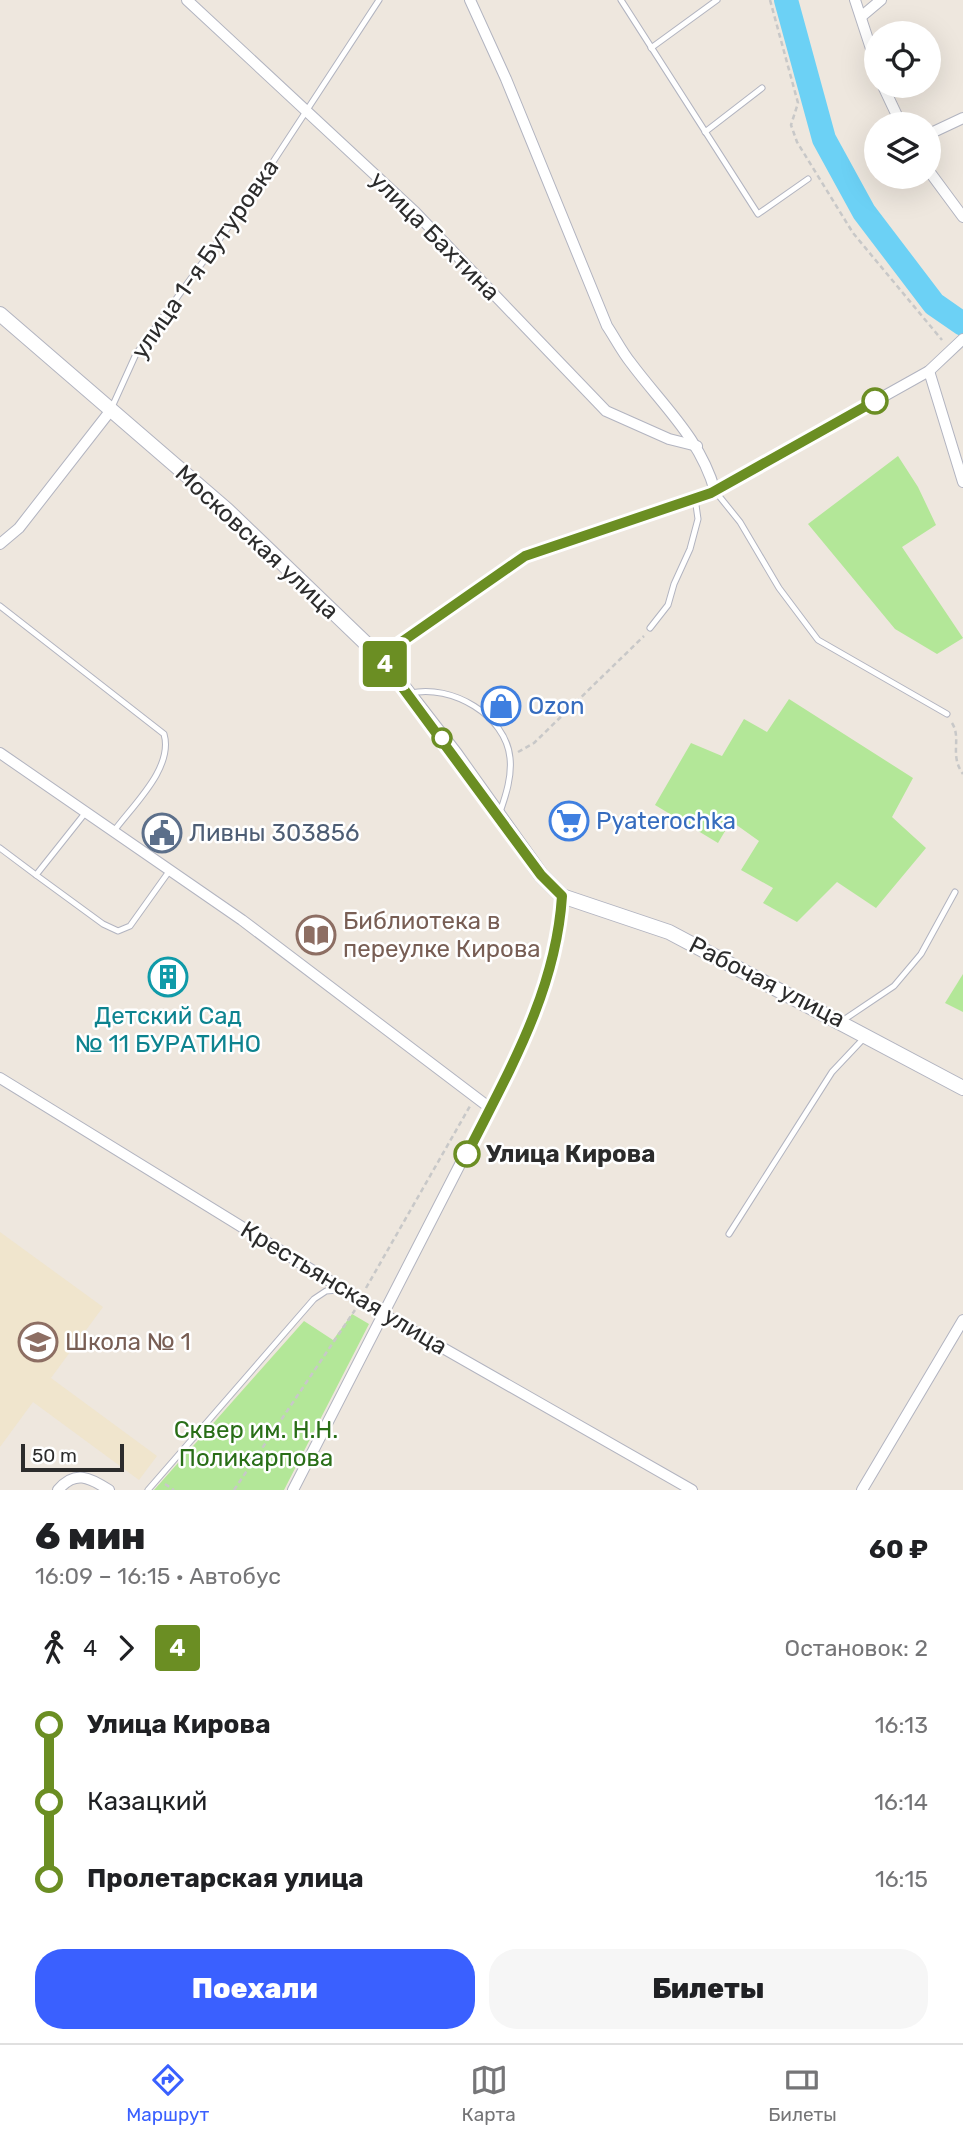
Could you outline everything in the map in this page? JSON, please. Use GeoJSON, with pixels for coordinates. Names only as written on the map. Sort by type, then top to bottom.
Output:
{"type":"FeatureCollection","features":[{"type":"Feature","properties":{"kind":"street","name":"улица Бахтина"},"geometry":{"type":"LineString","coordinates":[[187,0],[308,109],[415,212],[606,411],[669,439],[697,446]]}},
{"type":"Feature","properties":{"kind":"street"},"geometry":{"type":"LineString","coordinates":[[470,0],[607,326],[631,363],[697,446],[706,462],[715,491]]}},
{"type":"Feature","properties":{"kind":"street"},"geometry":{"type":"LineString","coordinates":[[855,0],[864,23]]}},
{"type":"Feature","properties":{"kind":"street"},"geometry":{"type":"LineString","coordinates":[[862,16],[881,0]]}},
{"type":"Feature","properties":{"kind":"street"},"geometry":{"type":"LineString","coordinates":[[941,128],[963,118]]}},
{"type":"Feature","properties":{"kind":"street"},"geometry":{"type":"LineString","coordinates":[[941,187],[963,217]]}},
{"type":"Feature","properties":{"kind":"street","name":"Московская улица"},"geometry":{"type":"LineString","coordinates":[[0,314],[227,510],[380,657],[541,875],[562,896]]}},
{"type":"Feature","properties":{"kind":"street"},"geometry":{"type":"LineString","coordinates":[[380,657],[525,556],[715,491],[929,371],[958,345]]}},
{"type":"Feature","properties":{"kind":"street"},"geometry":{"type":"LineString","coordinates":[[929,371],[963,482]]}},
{"type":"Feature","properties":{"kind":"street","name":"улица 1-я Бутуровка"},"geometry":{"type":"LineString","coordinates":[[0,544],[32,513],[111,410]]}},
{"type":"Feature","properties":{"kind":"street"},"geometry":{"type":"LineString","coordinates":[[0,753],[242,920],[490,1108]]}},
{"type":"Feature","properties":{"kind":"street"},"geometry":{"type":"LineString","coordinates":[[293,1490],[532,1024],[557,944],[562,896]]}},
{"type":"Feature","properties":{"kind":"street","name":"Рабочая улица"},"geometry":{"type":"LineString","coordinates":[[562,896],[669,932],[867,1034],[963,1088]]}},
{"type":"Feature","properties":{"kind":"street","name":"Крестьянская улица"},"geometry":{"type":"LineString","coordinates":[[0,1078],[385,1315],[692,1490]]}},
{"type":"Feature","properties":{"kind":"street"},"geometry":{"type":"LineString","coordinates":[[862,1490],[963,1320]]}},
{"type":"Feature","properties":{"kind":"street"},"geometry":{"type":"LineString","coordinates":[[58,1490],[72,1477],[81,1475],[109,1490]]}},
{"type":"Feature","properties":{"kind":"lane","name":"улица 1-я Бутуровка"},"geometry":{"type":"LineString","coordinates":[[111,410],[136,354],[248,200],[379,0]]}},
{"type":"Feature","properties":{"kind":"lane"},"geometry":{"type":"LineString","coordinates":[[621,0],[758,214],[808,180]]}},
{"type":"Feature","properties":{"kind":"lane"},"geometry":{"type":"LineString","coordinates":[[652,48],[717,0]]}},
{"type":"Feature","properties":{"kind":"lane"},"geometry":{"type":"LineString","coordinates":[[705,132],[762,88]]}},
{"type":"Feature","properties":{"kind":"lane"},"geometry":{"type":"LineString","coordinates":[[715,491],[740,522],[779,588],[818,640],[947,714]]}},
{"type":"Feature","properties":{"kind":"lane"},"geometry":{"type":"LineString","coordinates":[[650,628],[668,605],[690,549],[698,519],[695,498]]}},
{"type":"Feature","properties":{"kind":"lane"},"geometry":{"type":"LineString","coordinates":[[0,606],[164,734],[165,753],[159,770],[114,831]]}},
{"type":"Feature","properties":{"kind":"lane"},"geometry":{"type":"LineString","coordinates":[[409,694],[436,692],[470,704],[496,725],[510,757],[508,784],[499,815]]}},
{"type":"Feature","properties":{"kind":"lane"},"geometry":{"type":"LineString","coordinates":[[36,875],[86,812]]}},
{"type":"Feature","properties":{"kind":"lane"},"geometry":{"type":"LineString","coordinates":[[0,848],[103,925],[118,931],[130,926],[170,870]]}},
{"type":"Feature","properties":{"kind":"lane"},"geometry":{"type":"LineString","coordinates":[[842,1021],[894,986],[921,954],[955,892]]}},
{"type":"Feature","properties":{"kind":"lane"},"geometry":{"type":"LineString","coordinates":[[729,1234],[832,1072],[867,1034]]}},
{"type":"Feature","properties":{"kind":"lane"},"geometry":{"type":"LineString","coordinates":[[148,1490],[314,1299],[326,1291],[345,1290]]}},
{"type":"Feature","properties":{"kind":"path"},"geometry":{"type":"LineString","coordinates":[[770,0],[798,103],[791,125],[797,142],[853,233],[958,345]]}},
{"type":"Feature","properties":{"kind":"path"},"geometry":{"type":"LineString","coordinates":[[510,757],[534,743],[650,628]]}},
{"type":"Feature","properties":{"kind":"path"},"geometry":{"type":"LineString","coordinates":[[947,714],[955,728],[955,762],[963,774]]}},
{"type":"Feature","properties":{"kind":"shaded area","name":"Школа № 1"},"geometry":{"type":"Polygon","coordinates":[[[0,1232],[103,1307],[51,1378],[157,1456],[139,1480],[33,1402],[0,1447],[0,1232]]]}},
{"type":"Feature","properties":{"kind":"green space"},"geometry":{"type":"Polygon","coordinates":[[[898,456],[918,487],[936,525],[902,547],[963,638],[937,654],[895,629],[808,524],[898,456]]]}},
{"type":"Feature","properties":{"kind":"green space"},"geometry":{"type":"Polygon","coordinates":[[[789,699],[913,778],[892,817],[926,848],[876,908],[837,882],[797,922],[763,903],[773,888],[741,870],[759,841],[731,821],[718,843],[655,805],[691,743],[722,756],[744,719],[767,732],[789,699]]]}},
{"type":"Feature","properties":{"kind":"green space"},"geometry":{"type":"Polygon","coordinates":[[[963,974],[963,1012],[945,1003],[963,974]]]}},
{"type":"Feature","properties":{"kind":"green space","name":"Сквер им. Н.Н. Поликарпова"},"geometry":{"type":"Polygon","coordinates":[[[352,1314],[369,1324],[284,1490],[154,1490],[304,1321],[333,1340],[352,1314]]]}},
{"type":"Feature","properties":{"kind":"waterway"},"geometry":{"type":"LineString","coordinates":[[786,0],[824,139],[864,212],[934,304],[963,324]]}},
{"type":"Feature","properties":{"kind":"bus line","name":"4"},"geometry":{"type":"LineString","coordinates":[[467,1154],[532,1024],[557,944],[562,896],[541,875],[380,657],[525,556],[711,493],[875,401]]}},
{"type":"Feature","properties":{"kind":"place","name":"Ozon"},"geometry":{"type":"Point","coordinates":[501,706]}},
{"type":"Feature","properties":{"kind":"place","name":"Pyaterochka"},"geometry":{"type":"Point","coordinates":[569,821]}},
{"type":"Feature","properties":{"kind":"place","name":"Ливны 303856"},"geometry":{"type":"Point","coordinates":[162,833]}},
{"type":"Feature","properties":{"kind":"place","name":"Библиотека в переулке Кирова"},"geometry":{"type":"Point","coordinates":[316,935]}},
{"type":"Feature","properties":{"kind":"place","name":"Детский Сад № 11 БУРАТИНО"},"geometry":{"type":"Point","coordinates":[168,977]}},
{"type":"Feature","properties":{"kind":"place","name":"Улица Кирова"},"geometry":{"type":"Point","coordinates":[467,1154]}},
{"type":"Feature","properties":{"kind":"place","name":"Школа № 1"},"geometry":{"type":"Point","coordinates":[38,1342]}}]}
